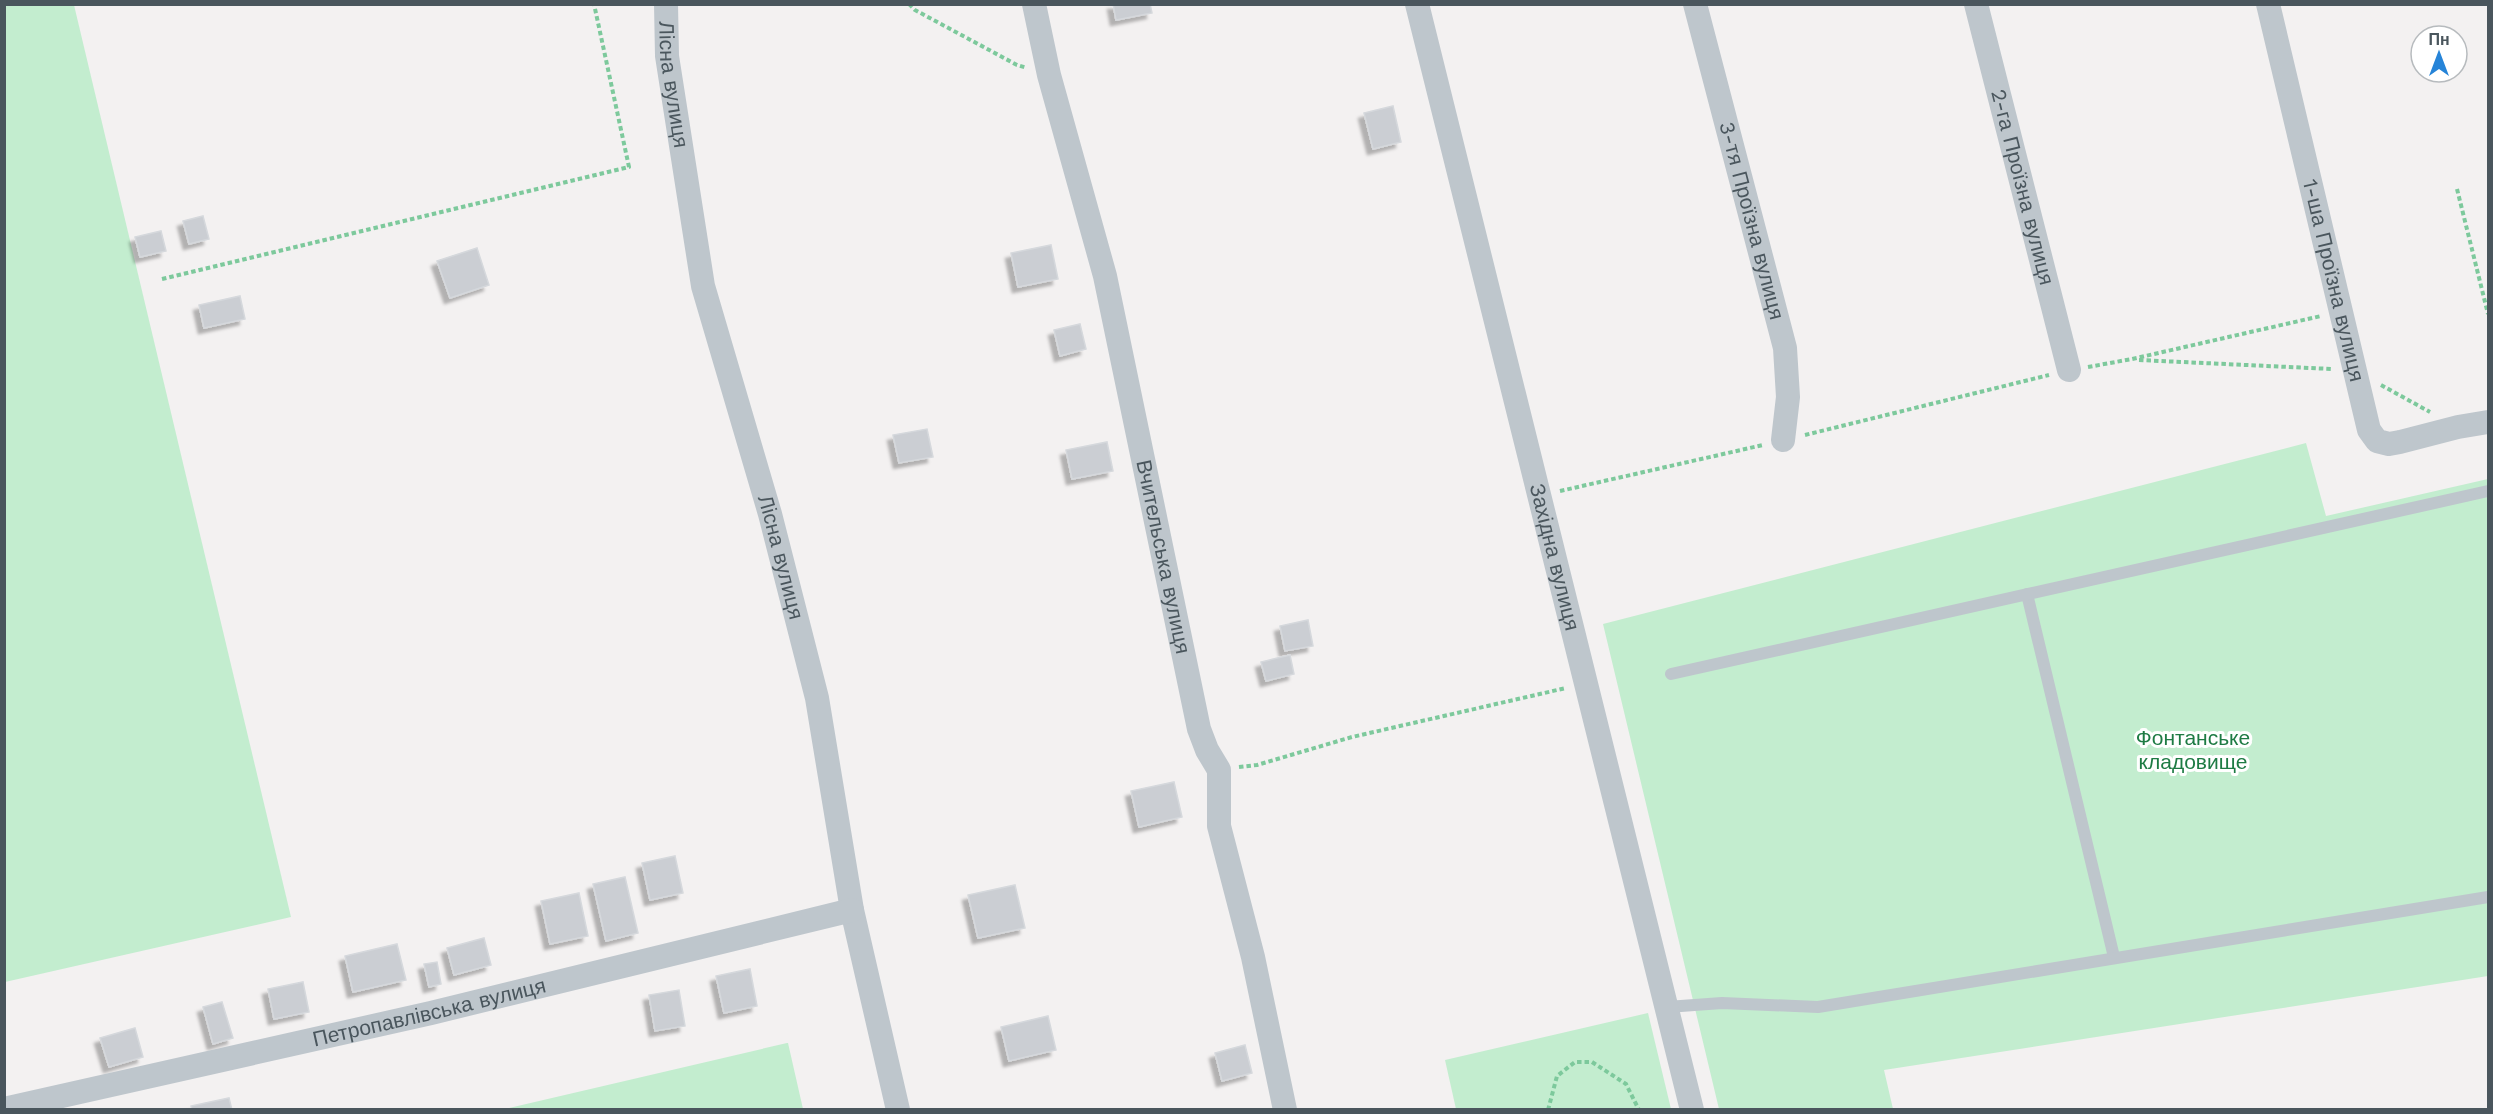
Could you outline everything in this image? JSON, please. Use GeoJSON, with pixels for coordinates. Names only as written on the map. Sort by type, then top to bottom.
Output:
{"type":"FeatureCollection","features":[{"type":"Feature","properties":{"kind":"street","name":"Лісна вулиця"},"geometry":{"type":"LineString","coordinates":[[666,4],[667,56],[703,286],[771,514],[817,698],[852,910],[898,1110]]}},
{"type":"Feature","properties":{"kind":"street","name":"Вчительська вулиця"},"geometry":{"type":"LineString","coordinates":[[1034,4],[1049,75],[1105,276],[1199,729],[1207,750],[1219,770],[1219,826],[1253,957],[1285,1110]]}},
{"type":"Feature","properties":{"kind":"street","name":"Західна вулиця"},"geometry":{"type":"LineString","coordinates":[[1417,4],[1692,1110]]}},
{"type":"Feature","properties":{"kind":"street","name":"3-тя Проїзна вулиця"},"geometry":{"type":"LineString","coordinates":[[1695,4],[1785,348],[1788,397],[1784,440]]}},
{"type":"Feature","properties":{"kind":"street","name":"2-га Проїзна вулиця"},"geometry":{"type":"LineString","coordinates":[[1976,4],[2069,370]]}},
{"type":"Feature","properties":{"kind":"street","name":"1-ша Проїзна вулиця"},"geometry":{"type":"LineString","coordinates":[[2268,4],[2369,430],[2377,441],[2389,444],[2488,422]]}},
{"type":"Feature","properties":{"kind":"street","name":"Петропавлівська вулиця"},"geometry":{"type":"LineString","coordinates":[[4,1109],[430,1013],[852,910]]}},
{"type":"Feature","properties":{"kind":"lane"},"geometry":{"type":"LineString","coordinates":[[1671,674],[2488,492]]}},
{"type":"Feature","properties":{"kind":"lane"},"geometry":{"type":"LineString","coordinates":[[2027,594],[2114,957]]}},
{"type":"Feature","properties":{"kind":"lane"},"geometry":{"type":"LineString","coordinates":[[1667,1007],[1722,1003],[1818,1006],[2488,897]]}},
{"type":"Feature","properties":{"kind":"path"},"geometry":{"type":"LineString","coordinates":[[162,279],[629,167],[594,4]]}},
{"type":"Feature","properties":{"kind":"path"},"geometry":{"type":"LineString","coordinates":[[909,4],[915,10],[1017,65],[1049,75]]}},
{"type":"Feature","properties":{"kind":"path"},"geometry":{"type":"LineString","coordinates":[[2457,189],[2488,314]]}},
{"type":"Feature","properties":{"kind":"path"},"geometry":{"type":"LineString","coordinates":[[1539,496],[1784,440],[2069,370],[2132,359],[2341,312]]}},
{"type":"Feature","properties":{"kind":"path"},"geometry":{"type":"LineString","coordinates":[[2132,359],[2216,365],[2314,366],[2357,372],[2458,427]]}},
{"type":"Feature","properties":{"kind":"path"},"geometry":{"type":"LineString","coordinates":[[1219,770],[1257,765],[1352,737],[1585,684]]}},
{"type":"Feature","properties":{"kind":"path"},"geometry":{"type":"LineString","coordinates":[[1548,1110],[1557,1076],[1575,1062],[1592,1062],[1626,1084],[1639,1110]]}},
{"type":"Feature","properties":{"kind":"green space"},"geometry":{"type":"Polygon","coordinates":[[[4,5],[74,5],[291,917],[5,982],[4,5]]]}},
{"type":"Feature","properties":{"kind":"green space","name":"Фонтанське кладовище"},"geometry":{"type":"Polygon","coordinates":[[[2306,443],[2326,516],[2488,479],[2488,976],[1884,1070],[1893,1109],[1719,1109],[1603,624],[2306,443]]]}},
{"type":"Feature","properties":{"kind":"green space"},"geometry":{"type":"Polygon","coordinates":[[[1648,1013],[1671,1109],[1456,1109],[1445,1060],[1648,1013]]]}},
{"type":"Feature","properties":{"kind":"green space"},"geometry":{"type":"Polygon","coordinates":[[[787,1043],[803,1109],[505,1109],[787,1043]]]}},
{"type":"Feature","properties":{"kind":"building"},"geometry":{"type":"Polygon","coordinates":[[[1113,4],[1150,4],[1152,13],[1116,20],[1113,4]]]}},
{"type":"Feature","properties":{"kind":"building"},"geometry":{"type":"Polygon","coordinates":[[[1393,106],[1401,142],[1373,149],[1364,113],[1393,106]]]}},
{"type":"Feature","properties":{"kind":"building"},"geometry":{"type":"Polygon","coordinates":[[[203,216],[209,239],[189,244],[183,221],[203,216]]]}},
{"type":"Feature","properties":{"kind":"building"},"geometry":{"type":"Polygon","coordinates":[[[161,231],[166,251],[140,257],[135,237],[161,231]]]}},
{"type":"Feature","properties":{"kind":"building"},"geometry":{"type":"Polygon","coordinates":[[[1051,245],[1058,279],[1018,287],[1011,253],[1051,245]]]}},
{"type":"Feature","properties":{"kind":"building"},"geometry":{"type":"Polygon","coordinates":[[[477,248],[489,285],[450,298],[437,261],[477,248]]]}},
{"type":"Feature","properties":{"kind":"building"},"geometry":{"type":"Polygon","coordinates":[[[240,296],[245,319],[204,328],[199,305],[240,296]]]}},
{"type":"Feature","properties":{"kind":"building"},"geometry":{"type":"Polygon","coordinates":[[[1080,324],[1086,349],[1060,356],[1054,330],[1080,324]]]}},
{"type":"Feature","properties":{"kind":"building"},"geometry":{"type":"Polygon","coordinates":[[[927,429],[933,457],[899,463],[893,435],[927,429]]]}},
{"type":"Feature","properties":{"kind":"building"},"geometry":{"type":"Polygon","coordinates":[[[1107,442],[1113,471],[1072,479],[1066,450],[1107,442]]]}},
{"type":"Feature","properties":{"kind":"building"},"geometry":{"type":"Polygon","coordinates":[[[1308,620],[1313,646],[1285,651],[1280,626],[1308,620]]]}},
{"type":"Feature","properties":{"kind":"building"},"geometry":{"type":"Polygon","coordinates":[[[1290,655],[1294,674],[1266,681],[1261,662],[1290,655]]]}},
{"type":"Feature","properties":{"kind":"building"},"geometry":{"type":"Polygon","coordinates":[[[1174,782],[1182,817],[1139,827],[1131,791],[1174,782]]]}},
{"type":"Feature","properties":{"kind":"building"},"geometry":{"type":"Polygon","coordinates":[[[675,856],[683,893],[650,900],[642,863],[675,856]]]}},
{"type":"Feature","properties":{"kind":"building"},"geometry":{"type":"Polygon","coordinates":[[[625,877],[638,933],[606,941],[593,884],[625,877]]]}},
{"type":"Feature","properties":{"kind":"building"},"geometry":{"type":"Polygon","coordinates":[[[1015,885],[1025,928],[978,938],[968,895],[1015,885]]]}},
{"type":"Feature","properties":{"kind":"building"},"geometry":{"type":"Polygon","coordinates":[[[579,893],[588,936],[550,944],[541,901],[579,893]]]}},
{"type":"Feature","properties":{"kind":"building"},"geometry":{"type":"Polygon","coordinates":[[[484,938],[491,965],[454,975],[447,948],[484,938]]]}},
{"type":"Feature","properties":{"kind":"building"},"geometry":{"type":"Polygon","coordinates":[[[397,944],[406,980],[353,992],[345,956],[397,944]]]}},
{"type":"Feature","properties":{"kind":"building"},"geometry":{"type":"Polygon","coordinates":[[[437,962],[441,984],[429,987],[424,964],[437,962]]]}},
{"type":"Feature","properties":{"kind":"building"},"geometry":{"type":"Polygon","coordinates":[[[750,969],[757,1006],[724,1013],[716,976],[750,969]]]}},
{"type":"Feature","properties":{"kind":"building"},"geometry":{"type":"Polygon","coordinates":[[[303,982],[309,1012],[274,1019],[268,989],[303,982]]]}},
{"type":"Feature","properties":{"kind":"building"},"geometry":{"type":"Polygon","coordinates":[[[679,990],[685,1026],[655,1031],[649,995],[679,990]]]}},
{"type":"Feature","properties":{"kind":"building"},"geometry":{"type":"Polygon","coordinates":[[[222,1002],[233,1038],[213,1044],[203,1007],[222,1002]]]}},
{"type":"Feature","properties":{"kind":"building"},"geometry":{"type":"Polygon","coordinates":[[[1048,1016],[1056,1050],[1009,1061],[1001,1027],[1048,1016]]]}},
{"type":"Feature","properties":{"kind":"building"},"geometry":{"type":"Polygon","coordinates":[[[135,1028],[143,1057],[109,1067],[100,1038],[135,1028]]]}},
{"type":"Feature","properties":{"kind":"building"},"geometry":{"type":"Polygon","coordinates":[[[1245,1045],[1252,1073],[1222,1081],[1215,1053],[1245,1045]]]}},
{"type":"Feature","properties":{"kind":"building"},"geometry":{"type":"Polygon","coordinates":[[[229,1098],[232,1110],[192,1110],[191,1106],[229,1098]]]}}]}
